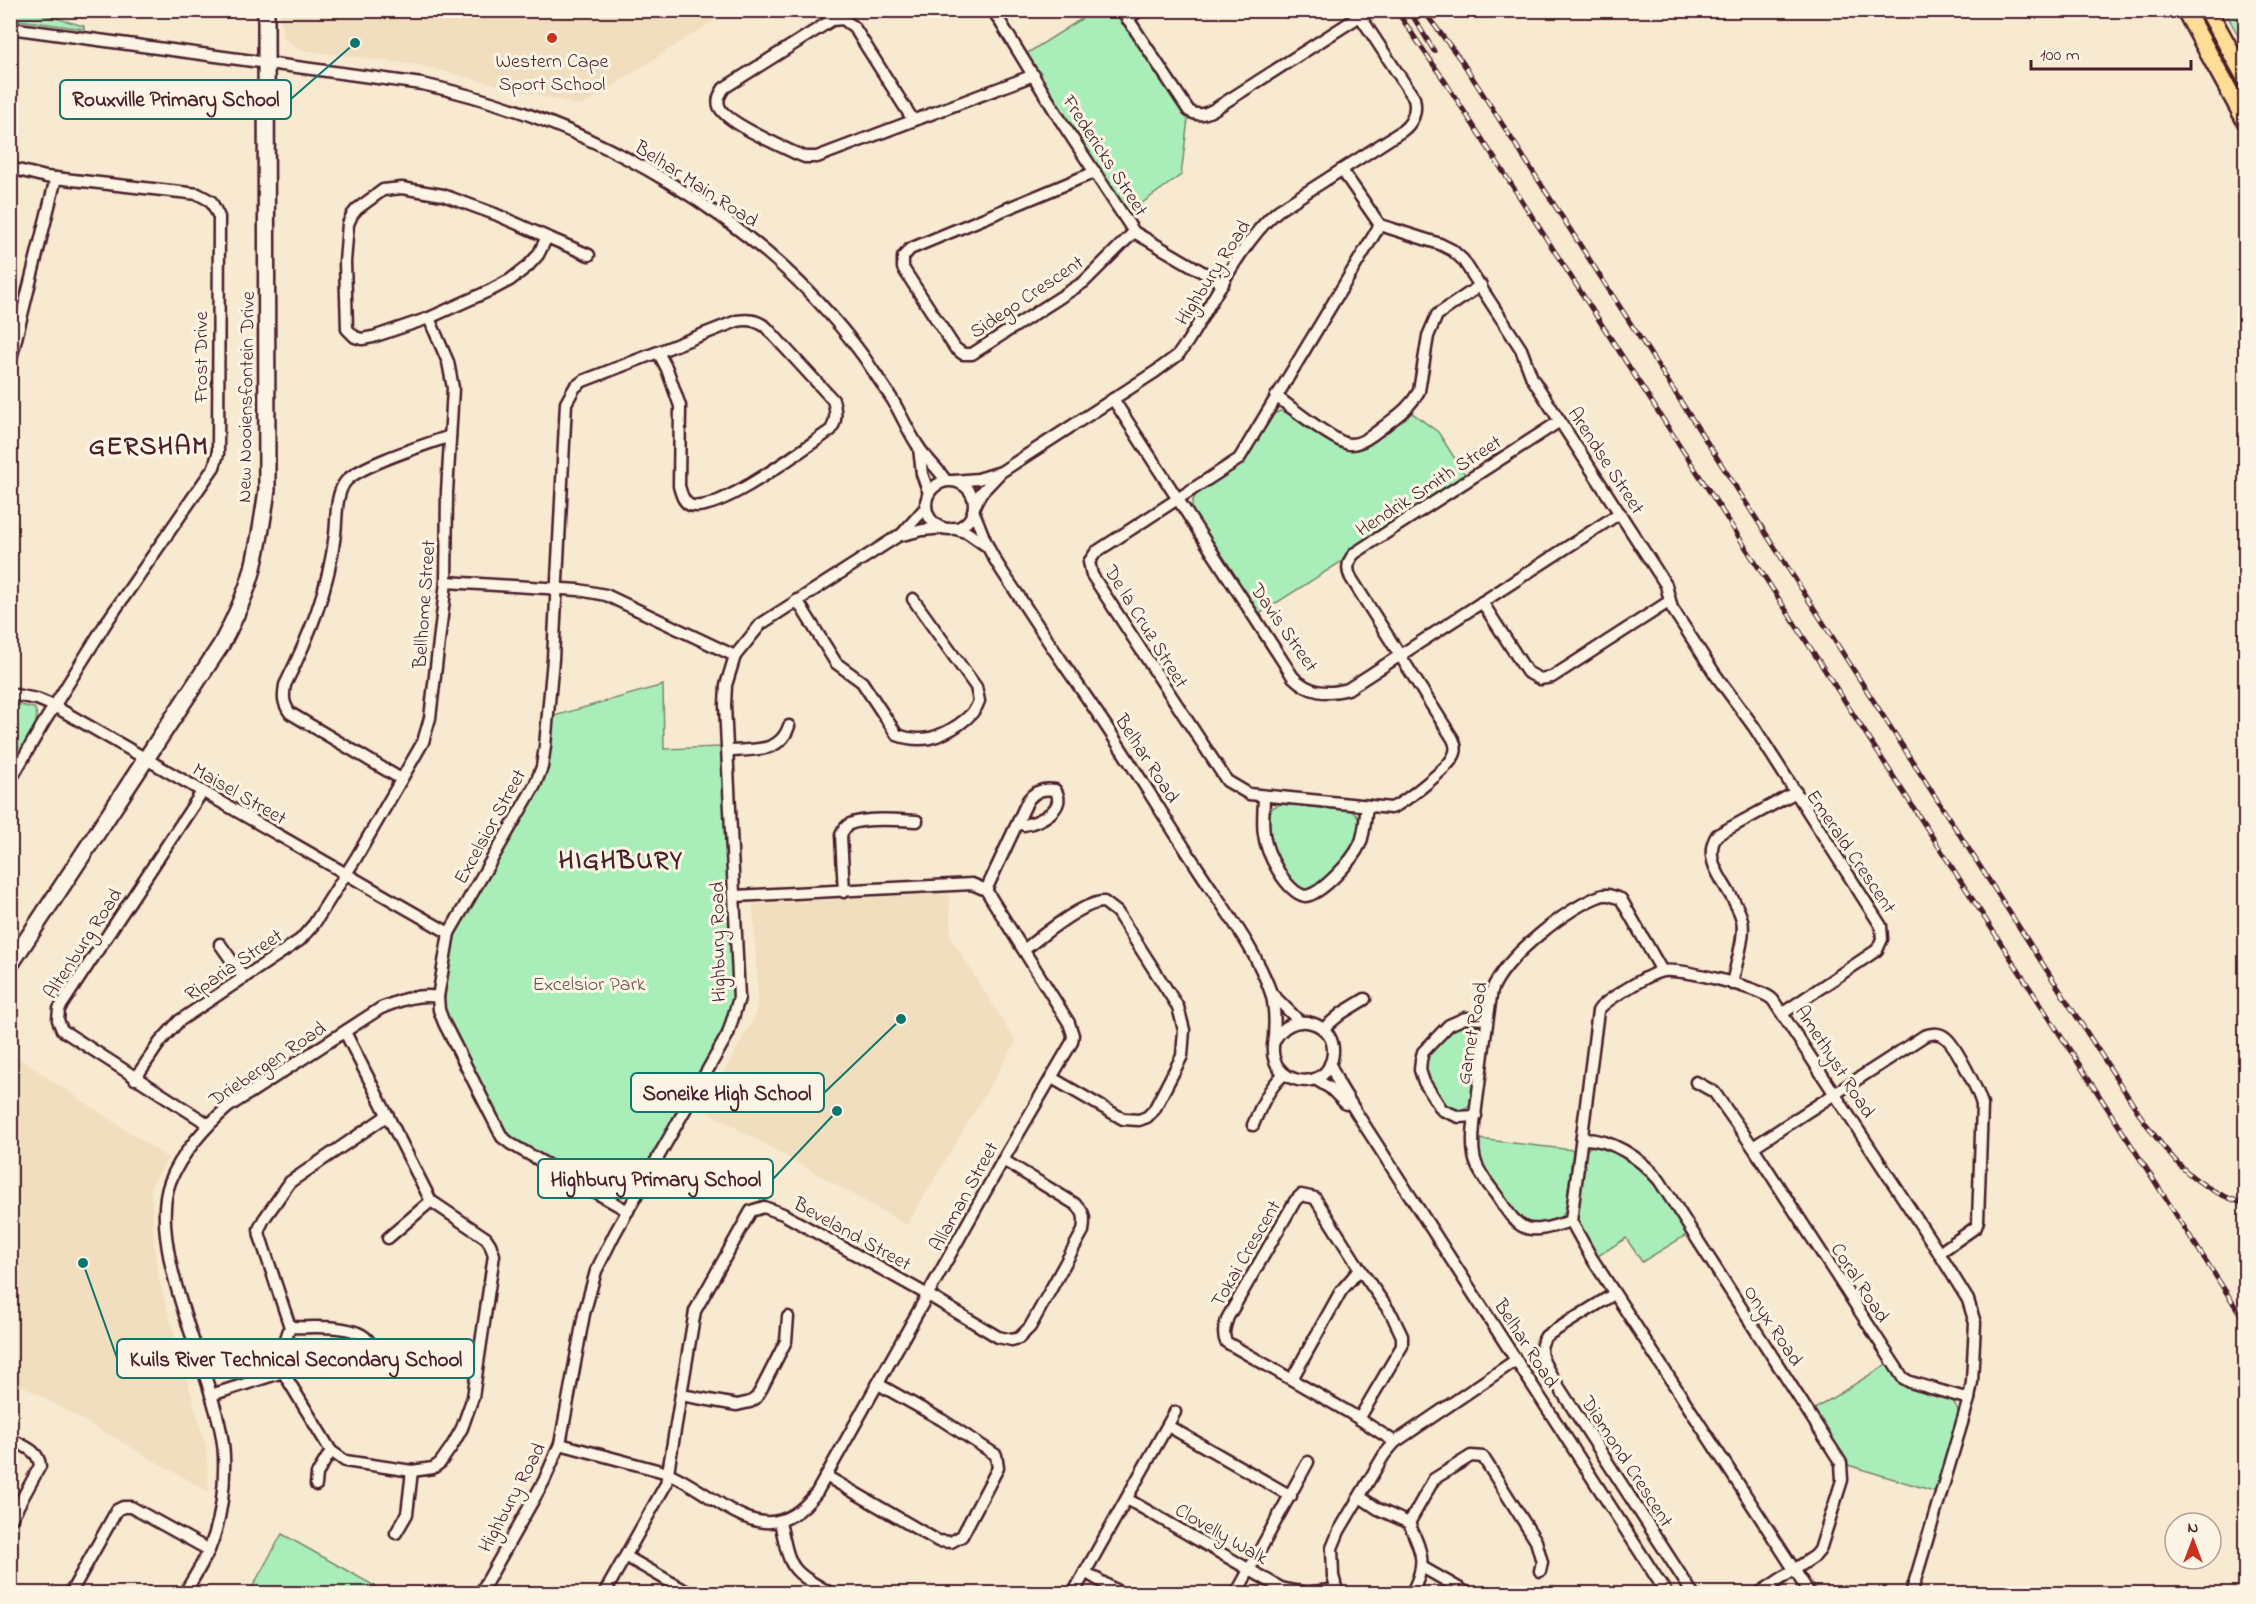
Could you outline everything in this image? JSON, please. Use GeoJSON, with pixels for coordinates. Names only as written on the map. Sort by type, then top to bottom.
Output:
{"type":"FeatureCollection","features":[{"type":"Feature","properties":{"kind":"main road"},"geometry":{"type":"LineString","coordinates":[[2185,10],[2246,122]]}},
{"type":"Feature","properties":{"kind":"main road"},"geometry":{"type":"LineString","coordinates":[[2208,10],[2246,79]]}},
{"type":"Feature","properties":{"kind":"street","name":"New Nooiensfontein Drive"},"geometry":{"type":"LineString","coordinates":[[10,965],[221,645],[239,609],[252,575],[261,536],[267,490],[269,413],[266,10]]}},
{"type":"Feature","properties":{"kind":"street","name":"Fredericks Street"},"geometry":{"type":"LineString","coordinates":[[993,10],[1134,232],[1223,284]]}},
{"type":"Feature","properties":{"kind":"street"},"geometry":{"type":"LineString","coordinates":[[1125,15],[1140,10]]}},
{"type":"Feature","properties":{"kind":"street","name":"Highbury Road"},"geometry":{"type":"LineString","coordinates":[[974,509],[981,493],[1001,472],[1178,355],[1264,223],[1279,210],[1407,127],[1416,111],[1414,98],[1360,16],[1213,110],[1204,115],[1198,115],[1189,111],[1125,15]]}},
{"type":"Feature","properties":{"kind":"street"},"geometry":{"type":"LineString","coordinates":[[913,120],[854,27],[843,19],[832,20],[822,26],[724,88],[719,97],[719,105],[729,118],[805,157],[817,157],[1034,75]]}},
{"type":"Feature","properties":{"kind":"street","name":"Belhar Main Road"},"geometry":{"type":"LineString","coordinates":[[10,28],[385,77],[465,94],[545,121],[616,152],[651,170],[754,242],[791,275],[863,356],[892,399],[919,447]]}},
{"type":"Feature","properties":{"kind":"street","name":"Frost Drive"},"geometry":{"type":"LineString","coordinates":[[10,168],[56,178],[203,195],[215,206],[219,217],[218,454],[214,467],[106,623],[10,781]]}},
{"type":"Feature","properties":{"kind":"street"},"geometry":{"type":"LineString","coordinates":[[1342,170],[1380,225]]}},
{"type":"Feature","properties":{"kind":"street","name":"Sidego Crescent"},"geometry":{"type":"LineString","coordinates":[[1095,172],[910,249],[903,257],[903,268],[956,348],[963,354],[972,354],[1084,282],[1134,232]]}},
{"type":"Feature","properties":{"kind":"street"},"geometry":{"type":"LineString","coordinates":[[10,363],[56,178]]}},
{"type":"Feature","properties":{"kind":"street"},"geometry":{"type":"LineString","coordinates":[[548,237],[538,255],[510,280],[429,318],[362,339],[355,337],[347,329],[345,262],[348,224],[357,208],[382,190],[402,188],[443,195],[495,214],[548,237],[589,255]]}},
{"type":"Feature","properties":{"kind":"street","name":"Arendse Street"},"geometry":{"type":"LineString","coordinates":[[1380,225],[1429,240],[1452,250],[1463,260],[1521,349],[1532,378],[1666,585],[1672,608],[1796,792]]}},
{"type":"Feature","properties":{"kind":"street","name":"De la Cruz Street"},"geometry":{"type":"LineString","coordinates":[[1380,225],[1239,459],[1093,555],[1089,562],[1090,571],[1227,782],[1249,794],[1391,808],[1404,802],[1451,761],[1456,747],[1453,739],[1400,655]]}},
{"type":"Feature","properties":{"kind":"street"},"geometry":{"type":"LineString","coordinates":[[1276,396],[1340,442],[1353,444],[1368,438],[1409,407],[1415,399],[1419,391],[1431,325],[1437,315],[1481,285]]}},
{"type":"Feature","properties":{"kind":"street","name":"Bellhome Street"},"geometry":{"type":"LineString","coordinates":[[345,874],[423,742],[430,718],[446,582],[453,380],[448,362],[429,318]]}},
{"type":"Feature","properties":{"kind":"street","name":"Excelsior Street"},"geometry":{"type":"LineString","coordinates":[[628,1211],[502,1137],[444,1023],[439,1010],[438,997],[449,933],[535,785],[542,767],[553,659],[566,402],[575,387],[583,381],[657,352],[737,321],[750,319],[766,327],[833,400],[834,425],[831,430],[723,500],[707,505],[689,505],[681,496],[679,486],[680,406],[667,369],[657,352]]}},
{"type":"Feature","properties":{"kind":"street","name":"Davis Street"},"geometry":{"type":"LineString","coordinates":[[1113,399],[1293,677],[1304,687],[1326,693],[1348,689],[1620,513]]}},
{"type":"Feature","properties":{"kind":"street","name":"Hendrik Smith Street"},"geometry":{"type":"LineString","coordinates":[[1400,655],[1349,575],[1348,567],[1351,559],[1356,553],[1560,421]]}},
{"type":"Feature","properties":{"kind":"street"},"geometry":{"type":"LineString","coordinates":[[401,779],[290,713],[285,705],[285,685],[309,636],[332,565],[340,494],[346,480],[392,457],[450,436]]}},
{"type":"Feature","properties":{"kind":"street"},"geometry":{"type":"LineString","coordinates":[[919,447],[950,481]]}},
{"type":"Feature","properties":{"kind":"street"},"geometry":{"type":"LineString","coordinates":[[919,447],[922,474],[929,493],[926,507],[931,520],[948,528],[963,525],[974,509],[971,493],[960,483],[950,481],[940,483],[929,493]]}},
{"type":"Feature","properties":{"kind":"street","name":"Highbury Road"},"geometry":{"type":"LineString","coordinates":[[950,481],[978,479],[1001,472]]}},
{"type":"Feature","properties":{"kind":"street","name":"Highbury Road"},"geometry":{"type":"LineString","coordinates":[[480,1593],[544,1481],[560,1444],[591,1286],[605,1252],[718,1053],[735,1018],[740,998],[725,705],[726,685],[735,656],[760,624],[902,535],[926,507]]}},
{"type":"Feature","properties":{"kind":"street","name":"Belhar Road"},"geometry":{"type":"LineString","coordinates":[[974,509],[988,547],[1056,655],[1103,723],[1240,935],[1271,993],[1300,1022]]}},
{"type":"Feature","properties":{"kind":"street","name":"Highbury Road"},"geometry":{"type":"LineString","coordinates":[[902,535],[948,528]]}},
{"type":"Feature","properties":{"kind":"street","name":"Belhar Road"},"geometry":{"type":"LineString","coordinates":[[948,528],[968,533],[988,547]]}},
{"type":"Feature","properties":{"kind":"street"},"geometry":{"type":"LineString","coordinates":[[446,582],[579,590],[606,595],[735,656]]}},
{"type":"Feature","properties":{"kind":"street"},"geometry":{"type":"LineString","coordinates":[[797,600],[836,663],[862,682],[897,735],[919,739],[932,738],[973,713],[980,701],[976,687],[913,599]]}},
{"type":"Feature","properties":{"kind":"street"},"geometry":{"type":"LineString","coordinates":[[1482,602],[1527,672],[1540,679],[1552,677],[1670,601]]}},
{"type":"Feature","properties":{"kind":"street","name":"Maisel Street"},"geometry":{"type":"LineString","coordinates":[[10,694],[38,699],[54,706],[146,761],[449,933]]}},
{"type":"Feature","properties":{"kind":"street"},"geometry":{"type":"LineString","coordinates":[[728,751],[772,747],[782,741],[789,726]]}},
{"type":"Feature","properties":{"kind":"street","name":"Altenburg Road"},"geometry":{"type":"LineString","coordinates":[[202,792],[57,1014],[62,1030],[208,1124]]}},
{"type":"Feature","properties":{"kind":"street","name":"Emerald Crescent"},"geometry":{"type":"LineString","coordinates":[[1732,984],[1743,931],[1742,918],[1713,861],[1712,847],[1717,835],[1796,792],[1881,926],[1882,939],[1876,950],[1783,1013]]}},
{"type":"Feature","properties":{"kind":"street"},"geometry":{"type":"LineString","coordinates":[[1264,796],[1264,834],[1269,853],[1290,888],[1305,896],[1320,891],[1355,852],[1363,834],[1367,806]]}},
{"type":"Feature","properties":{"kind":"street"},"geometry":{"type":"LineString","coordinates":[[843,892],[841,835],[844,828],[861,822],[917,821]]}},
{"type":"Feature","properties":{"kind":"street"},"geometry":{"type":"LineString","coordinates":[[735,896],[972,884],[986,890],[1018,822]]}},
{"type":"Feature","properties":{"kind":"street","name":"Riparia Street"},"geometry":{"type":"LineString","coordinates":[[135,1079],[160,1042],[179,1021],[300,940],[320,916],[345,874]]}},
{"type":"Feature","properties":{"kind":"street","name":"Allaman Street"},"geometry":{"type":"LineString","coordinates":[[780,1522],[796,1515],[806,1507],[826,1476],[1003,1160],[1072,1042],[1073,1035],[1069,1023],[986,890]]}},
{"type":"Feature","properties":{"kind":"street","name":"Garnet Road"},"geometry":{"type":"LineString","coordinates":[[1571,1221],[1545,1229],[1532,1230],[1515,1222],[1475,1161],[1473,1149],[1476,1116],[1492,990],[1501,973],[1549,925],[1603,895],[1621,899],[1662,971]]}},
{"type":"Feature","properties":{"kind":"street"},"geometry":{"type":"LineString","coordinates":[[1024,950],[1042,934],[1093,903],[1104,902],[1114,908],[1123,920],[1178,1007],[1185,1030],[1182,1056],[1154,1110],[1139,1120],[1123,1119],[1052,1078]]}},
{"type":"Feature","properties":{"kind":"street"},"geometry":{"type":"LineString","coordinates":[[220,944],[244,978]]}},
{"type":"Feature","properties":{"kind":"street"},"geometry":{"type":"LineString","coordinates":[[1662,971],[1611,998],[1598,1011],[1571,1221],[1614,1294],[1810,1593]]}},
{"type":"Feature","properties":{"kind":"street","name":"Amethyst Road"},"geometry":{"type":"LineString","coordinates":[[1662,971],[1682,972],[1766,993],[1783,1013],[1836,1093],[1968,1300],[1973,1314],[1969,1399],[1911,1593]]}},
{"type":"Feature","properties":{"kind":"street","name":"Belhar Road"},"geometry":{"type":"LineString","coordinates":[[1271,993],[1274,1012],[1273,1044]]}},
{"type":"Feature","properties":{"kind":"street","name":"Driebergen Road"},"geometry":{"type":"LineString","coordinates":[[184,1593],[209,1550],[221,1500],[224,1455],[220,1426],[171,1267],[165,1216],[170,1182],[180,1163],[208,1124],[228,1107],[388,1005],[403,999],[426,995],[438,997]]}},
{"type":"Feature","properties":{"kind":"street"},"geometry":{"type":"LineString","coordinates":[[1323,1029],[1342,1013],[1365,999]]}},
{"type":"Feature","properties":{"kind":"street"},"geometry":{"type":"LineString","coordinates":[[1476,1116],[1459,1117],[1442,1110],[1424,1082],[1420,1070],[1421,1060],[1424,1052],[1449,1025],[1465,1017],[1487,1019]]}},
{"type":"Feature","properties":{"kind":"street"},"geometry":{"type":"LineString","coordinates":[[1300,1022],[1313,1023],[1323,1029],[1333,1047],[1330,1064],[1322,1075],[1315,1079],[1299,1081],[1284,1074],[1274,1061],[1273,1044],[1281,1030],[1288,1025],[1300,1022]]}},
{"type":"Feature","properties":{"kind":"street"},"geometry":{"type":"LineString","coordinates":[[345,1032],[388,1115],[431,1201],[486,1238],[494,1255],[472,1397],[465,1419],[440,1463],[433,1468],[412,1471],[345,1461],[331,1451],[283,1372],[282,1350],[290,1327],[262,1245],[260,1229],[282,1191],[296,1177],[388,1115]]}},
{"type":"Feature","properties":{"kind":"street"},"geometry":{"type":"LineString","coordinates":[[1753,1147],[1924,1036],[1935,1033],[1941,1035],[1952,1044],[1982,1105],[1980,1204],[1976,1227],[1939,1253]]}},
{"type":"Feature","properties":{"kind":"street","name":"Belhar Road"},"geometry":{"type":"LineString","coordinates":[[1330,1064],[1356,1112],[1667,1593]]}},
{"type":"Feature","properties":{"kind":"street"},"geometry":{"type":"LineString","coordinates":[[1253,1125],[1264,1098],[1284,1074]]}},
{"type":"Feature","properties":{"kind":"street","name":"Belhar Road"},"geometry":{"type":"LineString","coordinates":[[1315,1079],[1330,1088],[1356,1112]]}},
{"type":"Feature","properties":{"kind":"street","name":"Coral Road"},"geometry":{"type":"LineString","coordinates":[[1696,1082],[1714,1092],[1753,1147],[1903,1378],[1969,1399]]}},
{"type":"Feature","properties":{"kind":"street","name":"Onyx Road"},"geometry":{"type":"LineString","coordinates":[[1582,1139],[1603,1140],[1612,1144],[1659,1180],[1841,1463],[1842,1480],[1821,1547],[1815,1556],[1795,1570]]}},
{"type":"Feature","properties":{"kind":"street","name":"Beveland Street"},"geometry":{"type":"LineString","coordinates":[[604,1593],[627,1557],[666,1484],[695,1311],[751,1210],[764,1207],[783,1214],[1004,1340],[1019,1338],[1030,1327],[1083,1231],[1084,1215],[1075,1204],[1003,1160]]}},
{"type":"Feature","properties":{"kind":"street","name":"Tokai Crescent"},"geometry":{"type":"LineString","coordinates":[[1359,1419],[1399,1351],[1403,1340],[1392,1315],[1359,1269],[1315,1198],[1308,1195],[1298,1197],[1238,1299],[1223,1330],[1226,1342],[1395,1442]]}},
{"type":"Feature","properties":{"kind":"street"},"geometry":{"type":"LineString","coordinates":[[388,1238],[431,1201]]}},
{"type":"Feature","properties":{"kind":"street"},"geometry":{"type":"LineString","coordinates":[[1292,1379],[1341,1291],[1359,1269]]}},
{"type":"Feature","properties":{"kind":"street","name":"Diamond Crescent"},"geometry":{"type":"LineString","coordinates":[[1614,1294],[1546,1336],[1540,1346],[1540,1352],[1551,1375],[1693,1593]]}},
{"type":"Feature","properties":{"kind":"street"},"geometry":{"type":"LineString","coordinates":[[681,1395],[737,1405],[745,1405],[756,1398],[786,1341],[788,1317]]}},
{"type":"Feature","properties":{"kind":"street"},"geometry":{"type":"LineString","coordinates":[[290,1327],[340,1329],[355,1332],[368,1340],[378,1353]]}},
{"type":"Feature","properties":{"kind":"street"},"geometry":{"type":"LineString","coordinates":[[1337,1591],[1333,1576],[1332,1548],[1339,1531],[1384,1455],[1395,1442],[1516,1360]]}},
{"type":"Feature","properties":{"kind":"street"},"geometry":{"type":"LineString","coordinates":[[211,1395],[283,1372]]}},
{"type":"Feature","properties":{"kind":"street"},"geometry":{"type":"LineString","coordinates":[[826,1476],[938,1541],[951,1542],[962,1536],[998,1468],[996,1455],[942,1419],[878,1384]]}},
{"type":"Feature","properties":{"kind":"street"},"geometry":{"type":"LineString","coordinates":[[1074,1592],[1175,1412]]}},
{"type":"Feature","properties":{"kind":"street"},"geometry":{"type":"LineString","coordinates":[[1168,1426],[1290,1496]]}},
{"type":"Feature","properties":{"kind":"street"},"geometry":{"type":"LineString","coordinates":[[10,1438],[35,1452],[39,1456],[40,1466],[10,1521]]}},
{"type":"Feature","properties":{"kind":"street"},"geometry":{"type":"LineString","coordinates":[[560,1444],[668,1473],[684,1479],[753,1521],[768,1524],[780,1522],[794,1570],[802,1577],[832,1593]]}},
{"type":"Feature","properties":{"kind":"street"},"geometry":{"type":"LineString","coordinates":[[316,1485],[317,1474],[331,1451]]}},
{"type":"Feature","properties":{"kind":"street"},"geometry":{"type":"LineString","coordinates":[[1409,1523],[1434,1479],[1471,1456],[1483,1457],[1536,1541],[1542,1562],[1540,1571]]}},
{"type":"Feature","properties":{"kind":"street"},"geometry":{"type":"LineString","coordinates":[[1236,1593],[1308,1462]]}},
{"type":"Feature","properties":{"kind":"street"},"geometry":{"type":"LineString","coordinates":[[396,1533],[407,1514],[412,1471]]}},
{"type":"Feature","properties":{"kind":"street"},"geometry":{"type":"LineString","coordinates":[[1360,1497],[1378,1509],[1409,1523],[1418,1543],[1422,1567],[1410,1593]]}},
{"type":"Feature","properties":{"kind":"street","name":"Clovelly Walk"},"geometry":{"type":"LineString","coordinates":[[1127,1499],[1281,1588],[1294,1592],[1311,1593],[1337,1591]]}},
{"type":"Feature","properties":{"kind":"street"},"geometry":{"type":"LineString","coordinates":[[70,1593],[117,1510],[123,1507],[131,1507],[209,1550]]}},
{"type":"Feature","properties":{"kind":"street"},"geometry":{"type":"LineString","coordinates":[[627,1557],[691,1593]]}},
{"type":"Feature","properties":{"kind":"street"},"geometry":{"type":"LineString","coordinates":[[1422,1567],[1469,1593]]}},
{"type":"Feature","properties":{"kind":"street"},"geometry":{"type":"LineString","coordinates":[[1758,1593],[1795,1570]]}},
{"type":"Feature","properties":{"kind":"street"},"geometry":{"type":"LineString","coordinates":[[1085,1572],[1122,1593]]}},
{"type":"Feature","properties":{"kind":"shaded area","name":"Western Cape Sport School"},"geometry":{"type":"Polygon","coordinates":[[[280,10],[728,11],[582,106],[419,65],[300,50],[282,36],[280,10]]]}},
{"type":"Feature","properties":{"kind":"shaded area"},"geometry":{"type":"Polygon","coordinates":[[[949,893],[951,938],[1016,1042],[907,1225],[703,1109],[754,1018],[758,997],[753,904],[949,893]]]}},
{"type":"Feature","properties":{"kind":"shaded area"},"geometry":{"type":"Polygon","coordinates":[[[11,1053],[168,1158],[151,1186],[154,1246],[159,1280],[206,1446],[209,1492],[11,1379],[11,1053]]]}},
{"type":"Feature","properties":{"kind":"green space"},"geometry":{"type":"Polygon","coordinates":[[[11,10],[48,16],[84,26],[84,29],[11,19],[11,10]]]}},
{"type":"Feature","properties":{"kind":"green space"},"geometry":{"type":"Polygon","coordinates":[[[1094,11],[1116,11],[1188,119],[1181,175],[1128,213],[1026,54],[1094,11]]]}},
{"type":"Feature","properties":{"kind":"green space"},"geometry":{"type":"Polygon","coordinates":[[[2225,11],[2245,11],[2245,48],[2225,11]]]}},
{"type":"Feature","properties":{"kind":"green space"},"geometry":{"type":"Polygon","coordinates":[[[1280,411],[1292,414],[1335,445],[1349,449],[1363,444],[1412,413],[1438,432],[1466,476],[1349,551],[1344,560],[1259,614],[1194,514],[1192,505],[1198,492],[1242,463],[1272,415],[1280,411]]]}},
{"type":"Feature","properties":{"kind":"green space","name":"Excelsior Park"},"geometry":{"type":"Polygon","coordinates":[[[663,685],[664,749],[721,747],[733,997],[720,1036],[631,1191],[626,1196],[617,1198],[514,1141],[507,1134],[446,1014],[443,998],[453,939],[545,774],[554,716],[663,685]]]}},
{"type":"Feature","properties":{"kind":"green space"},"geometry":{"type":"Polygon","coordinates":[[[11,703],[34,708],[36,722],[11,772],[11,703]]]}},
{"type":"Feature","properties":{"kind":"green space"},"geometry":{"type":"Polygon","coordinates":[[[1280,804],[1350,810],[1358,818],[1360,828],[1357,839],[1350,850],[1315,888],[1308,891],[1294,886],[1274,854],[1268,833],[1268,819],[1272,808],[1280,804]]]}},
{"type":"Feature","properties":{"kind":"green space"},"geometry":{"type":"Polygon","coordinates":[[[1473,1023],[1479,1028],[1481,1036],[1473,1100],[1466,1108],[1458,1111],[1445,1104],[1424,1073],[1427,1055],[1457,1024],[1473,1023]]]}},
{"type":"Feature","properties":{"kind":"green space"},"geometry":{"type":"Polygon","coordinates":[[[1478,1139],[1573,1150],[1566,1209],[1563,1214],[1552,1222],[1532,1226],[1517,1219],[1479,1158],[1478,1139]]]}},
{"type":"Feature","properties":{"kind":"green space"},"geometry":{"type":"Polygon","coordinates":[[[1599,1144],[1628,1158],[1651,1180],[1688,1234],[1642,1262],[1626,1238],[1598,1256],[1576,1219],[1584,1153],[1590,1147],[1599,1144]]]}},
{"type":"Feature","properties":{"kind":"green space"},"geometry":{"type":"Polygon","coordinates":[[[1887,1364],[1895,1377],[1903,1384],[1913,1389],[1939,1395],[1957,1407],[1959,1415],[1937,1492],[1848,1465],[1813,1410],[1887,1364]]]}},
{"type":"Feature","properties":{"kind":"green space"},"geometry":{"type":"Polygon","coordinates":[[[282,1534],[387,1593],[249,1593],[282,1534]]]}},
{"type":"Feature","properties":{"kind":"railway"},"geometry":{"type":"LineString","coordinates":[[1396,10],[1446,83],[2246,1323]]}},
{"type":"Feature","properties":{"kind":"railway"},"geometry":{"type":"LineString","coordinates":[[1409,10],[1434,51]]}},
{"type":"Feature","properties":{"kind":"railway"},"geometry":{"type":"LineString","coordinates":[[1423,10],[1463,63],[2140,1115],[2161,1145],[2184,1170],[2212,1190],[2246,1204]]}},
{"type":"Feature","properties":{"kind":"place","name":"Western Cape Sport School"},"geometry":{"type":"Point","coordinates":[552,38]}},
{"type":"Feature","properties":{"kind":"place","name":"Rouxville Primary School"},"geometry":{"type":"Point","coordinates":[355,43]}},
{"type":"Feature","properties":{"kind":"place","name":"Soneike High School"},"geometry":{"type":"Point","coordinates":[901,1019]}},
{"type":"Feature","properties":{"kind":"place","name":"Highbury Primary School"},"geometry":{"type":"Point","coordinates":[837,1111]}},
{"type":"Feature","properties":{"kind":"place","name":"Kuils River Technical Secondary School"},"geometry":{"type":"Point","coordinates":[83,1263]}},
{"type":"Feature","properties":{"kind":"district","name":"GERSHAM"},"geometry":{"type":"Point","coordinates":[149,445]}},
{"type":"Feature","properties":{"kind":"district","name":"HIGHBURY"},"geometry":{"type":"Point","coordinates":[621,859]}}]}
